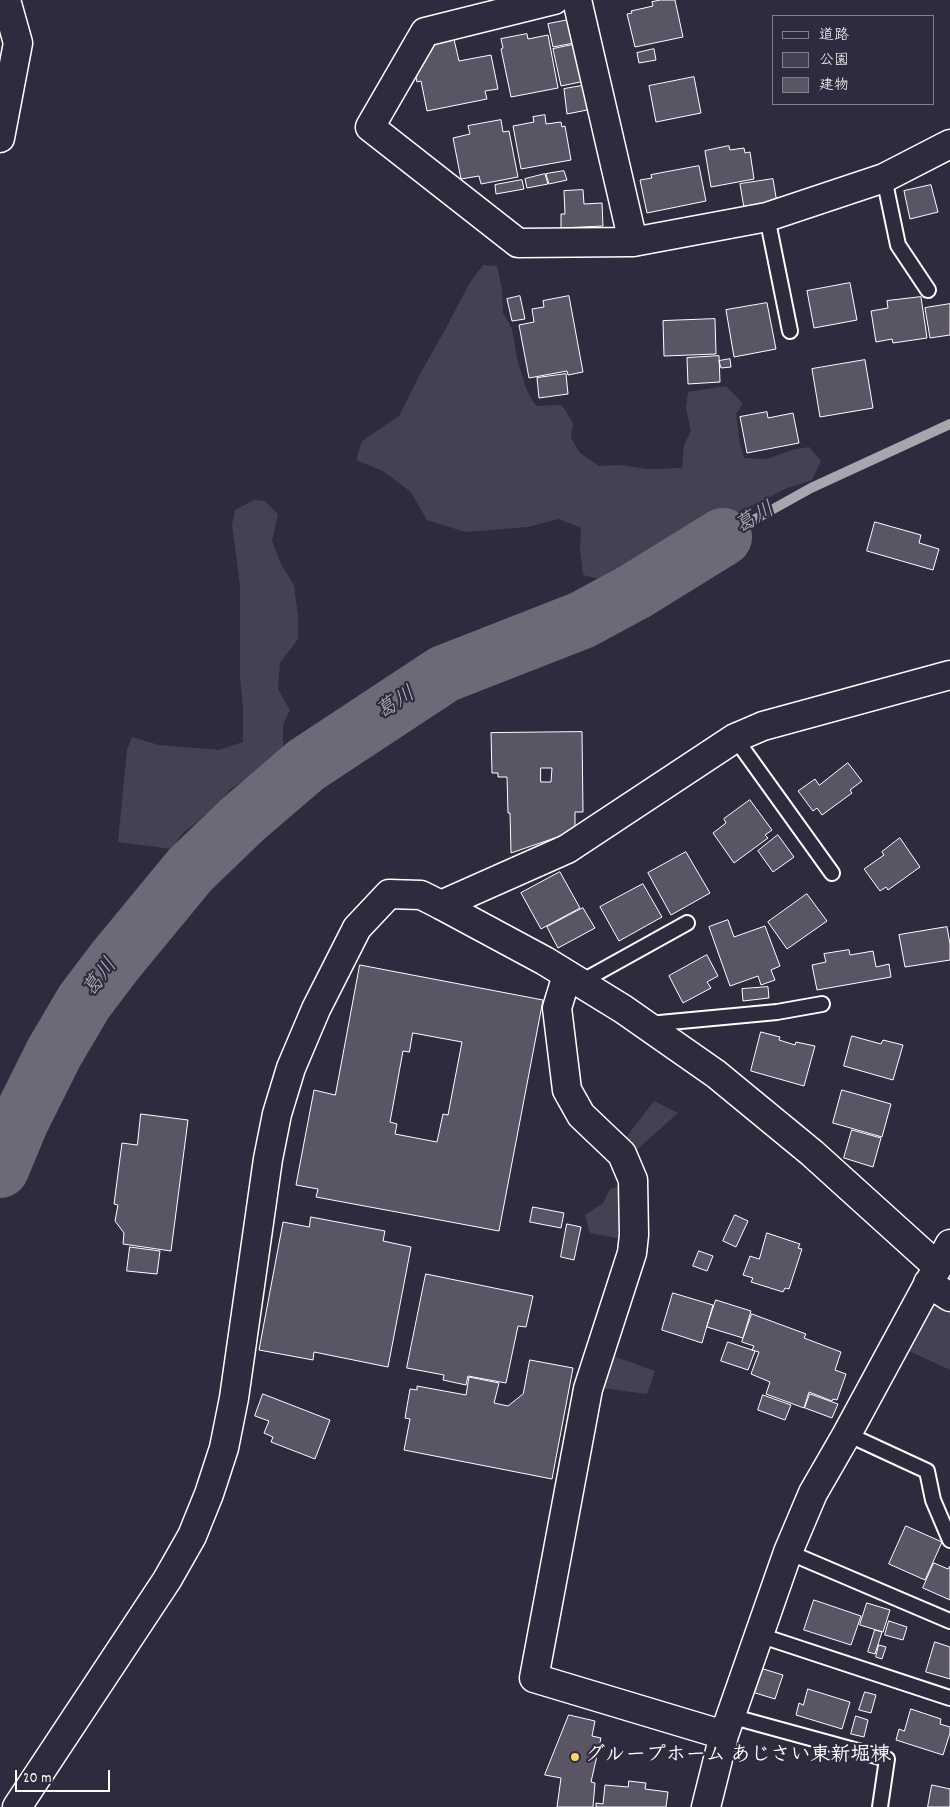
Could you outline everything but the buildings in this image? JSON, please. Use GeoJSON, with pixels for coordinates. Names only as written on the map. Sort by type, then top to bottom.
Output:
{"type":"FeatureCollection","features":[{"type":"Feature","properties":{"kind":"street"},"geometry":{"type":"LineString","coordinates":[[0,138],[18,43],[6,0]]}},
{"type":"Feature","properties":{"kind":"street"},"geometry":{"type":"LineString","coordinates":[[554,0],[425,32],[370,127],[518,243],[634,242],[767,217],[884,178],[950,144]]}},
{"type":"Feature","properties":{"kind":"street"},"geometry":{"type":"LineString","coordinates":[[577,0],[634,242]]}},
{"type":"Feature","properties":{"kind":"street"},"geometry":{"type":"LineString","coordinates":[[441,905],[567,849],[735,738],[764,726],[950,675]]}},
{"type":"Feature","properties":{"kind":"street"},"geometry":{"type":"LineString","coordinates":[[17,1807],[167,1580],[192,1536],[209,1494],[224,1448],[234,1398],[268,1159],[277,1114],[291,1068],[316,1009],[357,928],[389,894],[421,895],[441,905],[545,961],[644,1024],[716,1074],[812,1153],[942,1273],[813,1493],[788,1552],[727,1725],[706,1807]]}},
{"type":"Feature","properties":{"kind":"street"},"geometry":{"type":"LineString","coordinates":[[573,979],[557,1008],[567,1090],[581,1115],[622,1154],[633,1180],[634,1235],[632,1253],[588,1389],[534,1678],[727,1725]]}},
{"type":"Feature","properties":{"kind":"lane"},"geometry":{"type":"LineString","coordinates":[[884,178],[898,245],[928,290]]}},
{"type":"Feature","properties":{"kind":"lane"},"geometry":{"type":"LineString","coordinates":[[767,217],[790,331]]}},
{"type":"Feature","properties":{"kind":"lane"},"geometry":{"type":"LineString","coordinates":[[735,738],[832,874]]}},
{"type":"Feature","properties":{"kind":"lane"},"geometry":{"type":"LineString","coordinates":[[573,979],[687,923]]}},
{"type":"Feature","properties":{"kind":"lane"},"geometry":{"type":"LineString","coordinates":[[644,1024],[777,1012],[822,1004]]}},
{"type":"Feature","properties":{"kind":"lane"},"geometry":{"type":"LineString","coordinates":[[847,1434],[927,1471],[933,1500],[950,1540]]}},
{"type":"Feature","properties":{"kind":"lane"},"geometry":{"type":"LineString","coordinates":[[788,1552],[950,1621]]}},
{"type":"Feature","properties":{"kind":"lane"},"geometry":{"type":"LineString","coordinates":[[759,1635],[950,1698]]}},
{"type":"Feature","properties":{"kind":"lane"},"geometry":{"type":"LineString","coordinates":[[727,1725],[887,1759],[880,1807]]}},
{"type":"Feature","properties":{"kind":"green space"},"geometry":{"type":"Polygon","coordinates":[[[483,265],[497,266],[502,290],[503,313],[512,329],[517,359],[526,388],[533,402],[537,406],[562,405],[573,423],[571,438],[580,453],[599,466],[620,465],[648,469],[682,468],[684,445],[691,431],[686,408],[688,392],[726,386],[743,404],[736,414],[744,458],[767,459],[792,450],[809,447],[821,461],[812,480],[785,489],[717,521],[699,532],[669,541],[627,573],[600,579],[583,575],[580,550],[581,528],[559,519],[527,527],[465,532],[427,520],[411,492],[383,471],[356,460],[362,441],[399,416],[469,284],[483,265]]]}},
{"type":"Feature","properties":{"kind":"green space"},"geometry":{"type":"Polygon","coordinates":[[[254,500],[265,501],[278,514],[272,541],[281,564],[294,585],[298,616],[298,639],[280,663],[278,689],[290,710],[283,725],[283,752],[231,789],[211,810],[182,834],[172,849],[118,842],[127,750],[132,737],[159,745],[219,750],[243,742],[243,706],[240,678],[240,585],[232,525],[235,510],[254,500]]]}},
{"type":"Feature","properties":{"kind":"green space"},"geometry":{"type":"Polygon","coordinates":[[[654,1101],[678,1113],[631,1155],[621,1144],[654,1101]]]}},
{"type":"Feature","properties":{"kind":"green space"},"geometry":{"type":"Polygon","coordinates":[[[625,1187],[627,1240],[590,1233],[585,1215],[603,1203],[610,1189],[625,1187]]]}},
{"type":"Feature","properties":{"kind":"green space"},"geometry":{"type":"Polygon","coordinates":[[[937,1301],[950,1310],[950,1370],[909,1351],[937,1301]]]}},
{"type":"Feature","properties":{"kind":"green space"},"geometry":{"type":"Polygon","coordinates":[[[605,1353],[655,1371],[647,1394],[594,1387],[605,1353]]]}},
{"type":"Feature","properties":{"kind":"waterway","name":"葛川"},"geometry":{"type":"LineString","coordinates":[[723,537],[811,488],[950,424]]}},
{"type":"Feature","properties":{"kind":"waterway","name":"葛川"},"geometry":{"type":"LineString","coordinates":[[0,1169],[20,1121],[54,1053],[84,1002],[115,961],[190,870],[243,819],[306,765],[444,674],[582,620],[634,592],[723,537]]}},
{"type":"Feature","properties":{"kind":"place","name":"グループホーム あじさい東新堀棟"},"geometry":{"type":"Point","coordinates":[575,1757]}}]}
